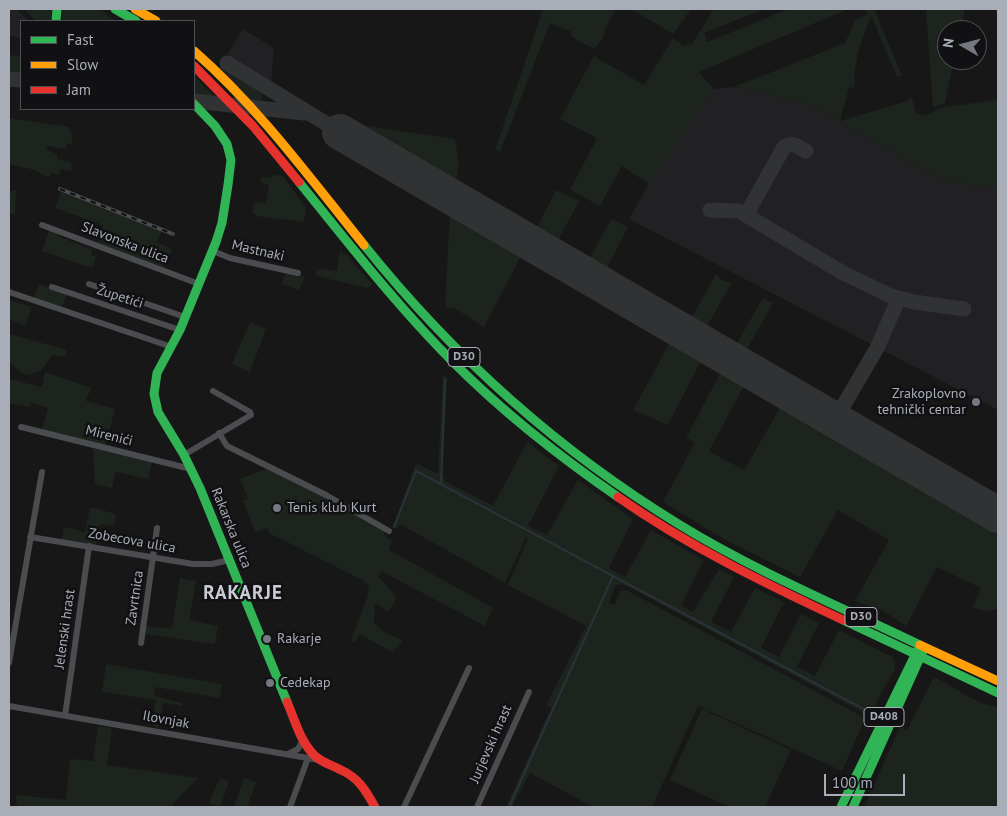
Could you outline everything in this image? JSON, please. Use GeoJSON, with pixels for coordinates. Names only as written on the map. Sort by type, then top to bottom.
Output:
{"type":"FeatureCollection","features":[{"type":"Feature","properties":{"kind":"main road"},"geometry":{"type":"LineString","coordinates":[[115,9],[134,20]]}},
{"type":"Feature","properties":{"kind":"main road"},"geometry":{"type":"LineString","coordinates":[[137,10],[154,20]]}},
{"type":"Feature","properties":{"kind":"main road","name":"D30"},"geometry":{"type":"LineString","coordinates":[[195,52],[240,94],[275,132],[359,239],[417,308],[472,364],[540,425],[624,488],[681,525],[767,572],[998,682]]}},
{"type":"Feature","properties":{"kind":"main road","name":"D30"},"geometry":{"type":"LineString","coordinates":[[195,67],[236,105],[257,129],[340,233],[409,314],[473,381],[557,453],[630,505],[720,560],[998,693]]}},
{"type":"Feature","properties":{"kind":"main road","name":"Rakarska ulica"},"geometry":{"type":"LineString","coordinates":[[195,105],[220,132],[230,153],[231,166],[222,223],[180,330],[157,373],[154,394],[155,403],[163,422],[191,469],[303,740],[319,760],[357,780],[375,807]]}},
{"type":"Feature","properties":{"kind":"main road"},"geometry":{"type":"LineString","coordinates":[[881,638],[885,644],[899,652],[903,658],[902,679]]}},
{"type":"Feature","properties":{"kind":"main road","name":"D408"},"geometry":{"type":"LineString","coordinates":[[853,807],[903,697],[923,645]]}},
{"type":"Feature","properties":{"kind":"main road","name":"D408"},"geometry":{"type":"LineString","coordinates":[[841,807],[902,679],[918,655]]}},
{"type":"Feature","properties":{"kind":"main road"},"geometry":{"type":"LineString","coordinates":[[903,697],[920,671],[931,666],[945,668]]}},
{"type":"Feature","properties":{"kind":"street","name":"Slavonska ulica"},"geometry":{"type":"LineString","coordinates":[[42,225],[199,284]]}},
{"type":"Feature","properties":{"kind":"street","name":"Mastnaki"},"geometry":{"type":"LineString","coordinates":[[212,251],[230,258],[298,273]]}},
{"type":"Feature","properties":{"kind":"street"},"geometry":{"type":"LineString","coordinates":[[90,284],[185,317]]}},
{"type":"Feature","properties":{"kind":"street","name":"Župetići"},"geometry":{"type":"LineString","coordinates":[[52,287],[180,330]]}},
{"type":"Feature","properties":{"kind":"street"},"geometry":{"type":"LineString","coordinates":[[9,292],[172,347]]}},
{"type":"Feature","properties":{"kind":"street"},"geometry":{"type":"LineString","coordinates":[[184,455],[249,417],[252,413],[213,391]]}},
{"type":"Feature","properties":{"kind":"street","name":"Mirenići"},"geometry":{"type":"LineString","coordinates":[[21,427],[191,469]]}},
{"type":"Feature","properties":{"kind":"street"},"geometry":{"type":"LineString","coordinates":[[219,434],[227,446],[326,495],[389,531]]}},
{"type":"Feature","properties":{"kind":"street"},"geometry":{"type":"LineString","coordinates":[[9,663],[42,472]]}},
{"type":"Feature","properties":{"kind":"street","name":"Zavrtnica"},"geometry":{"type":"LineString","coordinates":[[141,643],[157,528]]}},
{"type":"Feature","properties":{"kind":"street","name":"Zobecova ulica"},"geometry":{"type":"LineString","coordinates":[[30,537],[199,565],[229,560]]}},
{"type":"Feature","properties":{"kind":"street","name":"Jelenski hrast"},"geometry":{"type":"LineString","coordinates":[[65,716],[89,546]]}},
{"type":"Feature","properties":{"kind":"street"},"geometry":{"type":"LineString","coordinates":[[404,807],[469,668]]}},
{"type":"Feature","properties":{"kind":"street","name":"Jurjevski hrast"},"geometry":{"type":"LineString","coordinates":[[477,807],[529,692]]}},
{"type":"Feature","properties":{"kind":"street","name":"Ilovnjak"},"geometry":{"type":"LineString","coordinates":[[9,706],[319,760]]}},
{"type":"Feature","properties":{"kind":"street"},"geometry":{"type":"LineString","coordinates":[[288,754],[298,749],[303,740]]}},
{"type":"Feature","properties":{"kind":"street"},"geometry":{"type":"LineString","coordinates":[[290,807],[308,758]]}},
{"type":"Feature","properties":{"kind":"shaded area"},"geometry":{"type":"Polygon","coordinates":[[[9,9],[16,9],[28,20],[20,20],[20,38],[9,36],[9,9]]]}},
{"type":"Feature","properties":{"kind":"shaded area"},"geometry":{"type":"Polygon","coordinates":[[[24,9],[52,9],[51,20],[35,20],[24,9]]]}},
{"type":"Feature","properties":{"kind":"shaded area"},"geometry":{"type":"Polygon","coordinates":[[[62,9],[100,9],[114,20],[62,20],[62,9]]]}},
{"type":"Feature","properties":{"kind":"shaded area"},"geometry":{"type":"Polygon","coordinates":[[[543,9],[616,9],[606,26],[602,40],[594,49],[570,36],[572,32],[550,23],[500,152],[495,150],[543,9]]]}},
{"type":"Feature","properties":{"kind":"shaded area"},"geometry":{"type":"Polygon","coordinates":[[[631,9],[691,9],[673,34],[631,9]]]}},
{"type":"Feature","properties":{"kind":"shaded area"},"geometry":{"type":"Polygon","coordinates":[[[714,9],[764,9],[704,33],[707,42],[789,9],[848,9],[699,72],[714,89],[649,184],[622,166],[600,206],[570,190],[597,138],[560,119],[594,56],[644,85],[673,38],[685,47],[688,43],[691,45],[714,9]]]}},
{"type":"Feature","properties":{"kind":"shaded area"},"geometry":{"type":"Polygon","coordinates":[[[866,9],[874,9],[902,76],[897,77],[871,15],[858,52],[854,87],[849,88],[840,121],[904,102],[912,97],[916,113],[923,116],[944,107],[998,100],[998,188],[942,181],[810,104],[783,100],[758,90],[734,87],[845,43],[855,20],[868,14],[866,9]]]}},
{"type":"Feature","properties":{"kind":"shaded area"},"geometry":{"type":"Polygon","coordinates":[[[926,9],[965,9],[962,20],[937,20],[937,70],[952,70],[945,103],[933,108],[926,9]]]}},
{"type":"Feature","properties":{"kind":"shaded area"},"geometry":{"type":"Polygon","coordinates":[[[243,29],[274,48],[271,83],[227,55],[243,29]]]}},
{"type":"Feature","properties":{"kind":"shaded area"},"geometry":{"type":"Polygon","coordinates":[[[9,55],[20,56],[20,76],[9,74],[9,55]]]}},
{"type":"Feature","properties":{"kind":"shaded area"},"geometry":{"type":"Polygon","coordinates":[[[222,64],[261,91],[262,99],[260,102],[253,104],[219,69],[222,64]]]}},
{"type":"Feature","properties":{"kind":"shaded area"},"geometry":{"type":"Polygon","coordinates":[[[195,77],[218,100],[195,97],[195,77]]]}},
{"type":"Feature","properties":{"kind":"shaded area"},"geometry":{"type":"Polygon","coordinates":[[[734,87],[758,90],[783,100],[810,104],[942,181],[998,188],[998,410],[629,219],[656,171],[714,89],[734,87]]]}},
{"type":"Feature","properties":{"kind":"shaded area"},"geometry":{"type":"Polygon","coordinates":[[[9,118],[69,127],[73,138],[71,144],[66,144],[66,149],[47,146],[47,150],[57,154],[57,159],[71,163],[72,171],[61,169],[58,175],[51,173],[49,178],[35,170],[9,164],[9,118]]]}},
{"type":"Feature","properties":{"kind":"shaded area"},"geometry":{"type":"Polygon","coordinates":[[[353,124],[455,139],[459,164],[455,186],[352,126],[353,124]]]}},
{"type":"Feature","properties":{"kind":"shaded area"},"geometry":{"type":"Polygon","coordinates":[[[273,175],[283,176],[306,208],[304,222],[256,216],[256,214],[253,214],[254,202],[266,203],[269,185],[261,183],[262,177],[272,178],[273,175]]]}},
{"type":"Feature","properties":{"kind":"shaded area"},"geometry":{"type":"Polygon","coordinates":[[[16,190],[15,215],[9,213],[9,191],[16,190]]]}},
{"type":"Feature","properties":{"kind":"shaded area"},"geometry":{"type":"Polygon","coordinates":[[[556,190],[579,201],[555,246],[534,233],[556,190]]]}},
{"type":"Feature","properties":{"kind":"shaded area"},"geometry":{"type":"Polygon","coordinates":[[[61,191],[162,230],[157,242],[172,249],[165,268],[97,244],[103,225],[55,208],[61,191]]]}},
{"type":"Feature","properties":{"kind":"shaded area"},"geometry":{"type":"Polygon","coordinates":[[[450,210],[523,252],[484,327],[453,307],[451,310],[445,306],[450,210]]]}},
{"type":"Feature","properties":{"kind":"shaded area"},"geometry":{"type":"Polygon","coordinates":[[[611,219],[628,227],[604,274],[587,264],[611,219]]]}},
{"type":"Feature","properties":{"kind":"shaded area"},"geometry":{"type":"Polygon","coordinates":[[[49,230],[59,233],[58,236],[93,250],[91,255],[96,257],[92,268],[42,251],[49,230]]]}},
{"type":"Feature","properties":{"kind":"shaded area"},"geometry":{"type":"Polygon","coordinates":[[[340,250],[344,255],[346,254],[372,284],[367,288],[316,276],[317,269],[337,271],[340,250]]]}},
{"type":"Feature","properties":{"kind":"shaded area"},"geometry":{"type":"Polygon","coordinates":[[[286,272],[305,276],[299,290],[282,284],[286,272]]]}},
{"type":"Feature","properties":{"kind":"shaded area"},"geometry":{"type":"Polygon","coordinates":[[[716,274],[722,280],[732,283],[704,331],[689,322],[716,274]]]}},
{"type":"Feature","properties":{"kind":"shaded area"},"geometry":{"type":"Polygon","coordinates":[[[39,284],[67,294],[62,307],[34,298],[39,284]]]}},
{"type":"Feature","properties":{"kind":"shaded area"},"geometry":{"type":"Polygon","coordinates":[[[763,298],[773,303],[744,354],[734,348],[763,298]]]}},
{"type":"Feature","properties":{"kind":"shaded area"},"geometry":{"type":"Polygon","coordinates":[[[9,300],[32,307],[26,326],[9,319],[9,300]]]}},
{"type":"Feature","properties":{"kind":"shaded area"},"geometry":{"type":"Polygon","coordinates":[[[250,322],[266,329],[250,372],[232,364],[250,322]]]}},
{"type":"Feature","properties":{"kind":"shaded area"},"geometry":{"type":"Polygon","coordinates":[[[9,334],[67,350],[65,357],[52,355],[41,371],[27,375],[9,362],[9,334]]]}},
{"type":"Feature","properties":{"kind":"shaded area"},"geometry":{"type":"Polygon","coordinates":[[[672,339],[703,357],[668,425],[633,410],[672,339]]]}},
{"type":"Feature","properties":{"kind":"shaded area"},"geometry":{"type":"Polygon","coordinates":[[[723,368],[746,382],[709,451],[744,470],[783,403],[998,529],[998,609],[984,611],[973,607],[981,588],[937,567],[906,626],[882,610],[855,601],[889,540],[838,510],[800,577],[718,536],[663,502],[695,442],[686,438],[723,368]]]}},
{"type":"Feature","properties":{"kind":"shaded area"},"geometry":{"type":"Polygon","coordinates":[[[45,372],[91,388],[86,401],[115,409],[105,446],[42,430],[48,408],[31,403],[30,407],[9,403],[9,379],[42,387],[45,372]]]}},
{"type":"Feature","properties":{"kind":"shaded area"},"geometry":{"type":"Polygon","coordinates":[[[443,376],[447,377],[443,473],[445,481],[493,506],[527,442],[559,466],[528,526],[547,535],[578,480],[633,519],[609,568],[625,577],[651,530],[704,560],[681,606],[693,612],[719,569],[734,577],[711,622],[731,632],[755,588],[784,602],[761,648],[779,657],[801,614],[819,623],[797,667],[815,676],[839,630],[892,657],[895,661],[895,670],[881,693],[869,721],[867,721],[862,712],[627,586],[620,584],[615,586],[609,603],[614,605],[620,591],[626,590],[860,715],[863,718],[862,726],[842,771],[698,706],[652,807],[593,807],[530,773],[512,807],[506,807],[551,708],[546,705],[586,626],[508,585],[528,538],[526,537],[505,583],[400,524],[397,529],[393,526],[416,463],[438,474],[443,376]]]}},
{"type":"Feature","properties":{"kind":"shaded area"},"geometry":{"type":"Polygon","coordinates":[[[93,448],[152,462],[148,479],[115,472],[112,488],[95,484],[93,448]]]}},
{"type":"Feature","properties":{"kind":"shaded area"},"geometry":{"type":"Polygon","coordinates":[[[269,468],[385,531],[384,535],[392,541],[389,550],[493,608],[485,626],[381,571],[378,577],[396,599],[387,611],[375,603],[374,622],[381,630],[403,641],[392,652],[359,634],[355,642],[351,640],[367,598],[369,586],[364,581],[269,533],[267,528],[255,532],[243,500],[248,499],[240,479],[269,468]]]}},
{"type":"Feature","properties":{"kind":"shaded area"},"geometry":{"type":"Polygon","coordinates":[[[90,507],[116,514],[114,526],[100,524],[96,545],[62,540],[64,527],[85,532],[90,507]]]}},
{"type":"Feature","properties":{"kind":"shaded area"},"geometry":{"type":"Polygon","coordinates":[[[180,578],[196,581],[189,620],[218,626],[215,644],[145,634],[146,626],[172,629],[180,578]]]}},
{"type":"Feature","properties":{"kind":"shaded area"},"geometry":{"type":"Polygon","coordinates":[[[106,664],[222,684],[220,698],[155,687],[154,696],[182,703],[182,706],[163,703],[159,728],[152,726],[156,700],[102,692],[106,664]]]}},
{"type":"Feature","properties":{"kind":"shaded area"},"geometry":{"type":"Polygon","coordinates":[[[937,678],[980,703],[998,707],[998,807],[864,807],[900,727],[907,730],[933,679],[937,678]]]}},
{"type":"Feature","properties":{"kind":"shaded area"},"geometry":{"type":"Polygon","coordinates":[[[702,709],[791,750],[765,807],[730,807],[670,780],[702,709]]]}},
{"type":"Feature","properties":{"kind":"shaded area"},"geometry":{"type":"Polygon","coordinates":[[[98,726],[112,728],[107,765],[198,778],[170,807],[17,807],[16,795],[66,800],[70,759],[93,761],[98,726]]]}},
{"type":"Feature","properties":{"kind":"shaded area"},"geometry":{"type":"Polygon","coordinates":[[[220,778],[229,782],[220,807],[209,803],[220,778]]]}},
{"type":"Feature","properties":{"kind":"shaded area"},"geometry":{"type":"Polygon","coordinates":[[[244,778],[256,782],[247,807],[234,807],[244,778]]]}},
{"type":"Feature","properties":{"kind":"waterway"},"geometry":{"type":"LineString","coordinates":[[441,484],[445,379]]}},
{"type":"Feature","properties":{"kind":"waterway"},"geometry":{"type":"LineString","coordinates":[[394,527],[416,471],[613,576],[509,807]]}},
{"type":"Feature","properties":{"kind":"waterway"},"geometry":{"type":"LineString","coordinates":[[613,576],[871,713]]}},
{"type":"Feature","properties":{"kind":"taxiway"},"geometry":{"type":"LineString","coordinates":[[227,63],[340,132]]}},
{"type":"Feature","properties":{"kind":"taxiway"},"geometry":{"type":"LineString","coordinates":[[9,79],[20,80]]}},
{"type":"Feature","properties":{"kind":"taxiway"},"geometry":{"type":"LineString","coordinates":[[195,101],[304,113]]}},
{"type":"Feature","properties":{"kind":"taxiway"},"geometry":{"type":"LineString","coordinates":[[746,215],[784,147],[793,145],[806,151]]}},
{"type":"Feature","properties":{"kind":"taxiway"},"geometry":{"type":"LineString","coordinates":[[710,210],[739,211],[843,273],[891,296],[914,302],[964,309]]}},
{"type":"Feature","properties":{"kind":"taxiway"},"geometry":{"type":"LineString","coordinates":[[835,420],[877,348],[899,298]]}},
{"type":"Feature","properties":{"kind":"runway"},"geometry":{"type":"LineString","coordinates":[[340,132],[998,515]]}},
{"type":"Feature","properties":{"kind":"railway"},"geometry":{"type":"LineString","coordinates":[[60,189],[173,234]]}},
{"type":"Feature","properties":{"kind":"traffic: fast"},"geometry":{"type":"LineString","coordinates":[[56,20],[57,9]]}},
{"type":"Feature","properties":{"kind":"traffic: fast"},"geometry":{"type":"LineString","coordinates":[[115,9],[134,20]]}},
{"type":"Feature","properties":{"kind":"traffic: fast"},"geometry":{"type":"LineString","coordinates":[[195,105],[215,126],[227,144],[231,160],[228,185],[222,223],[216,242],[180,330],[157,373],[154,394],[158,412],[184,455],[200,488],[287,702]]}},
{"type":"Feature","properties":{"kind":"traffic: fast"},"geometry":{"type":"LineString","coordinates":[[299,182],[355,252],[433,342],[454,363],[533,434],[618,497]]}},
{"type":"Feature","properties":{"kind":"traffic: fast"},"geometry":{"type":"LineString","coordinates":[[364,245],[398,286],[471,363],[510,399],[592,466],[680,525],[738,558],[920,645]]}},
{"type":"Feature","properties":{"kind":"traffic: fast"},"geometry":{"type":"LineString","coordinates":[[843,620],[998,693]]}},
{"type":"Feature","properties":{"kind":"traffic: fast"},"geometry":{"type":"LineString","coordinates":[[841,807],[918,649]]}},
{"type":"Feature","properties":{"kind":"traffic: fast"},"geometry":{"type":"LineString","coordinates":[[853,807],[923,651]]}},
{"type":"Feature","properties":{"kind":"traffic: slow"},"geometry":{"type":"LineString","coordinates":[[135,9],[154,20]]}},
{"type":"Feature","properties":{"kind":"traffic: slow"},"geometry":{"type":"LineString","coordinates":[[195,52],[218,73],[262,120],[304,169],[364,245]]}},
{"type":"Feature","properties":{"kind":"traffic: slow"},"geometry":{"type":"LineString","coordinates":[[920,645],[998,681]]}},
{"type":"Feature","properties":{"kind":"traffic: jam"},"geometry":{"type":"LineString","coordinates":[[195,67],[253,126],[299,182]]}},
{"type":"Feature","properties":{"kind":"traffic: jam"},"geometry":{"type":"LineString","coordinates":[[618,497],[700,548],[756,578],[843,620]]}},
{"type":"Feature","properties":{"kind":"traffic: jam"},"geometry":{"type":"LineString","coordinates":[[287,702],[301,737],[314,755],[353,777],[365,790],[375,807]]}},
{"type":"Feature","properties":{"kind":"place","name":"Zrakoplovno tehnički centar"},"geometry":{"type":"Point","coordinates":[976,402]}},
{"type":"Feature","properties":{"kind":"place","name":"Tenis klub Kurt"},"geometry":{"type":"Point","coordinates":[277,508]}},
{"type":"Feature","properties":{"kind":"place","name":"Rakarje"},"geometry":{"type":"Point","coordinates":[267,639]}},
{"type":"Feature","properties":{"kind":"place","name":"Cedekap"},"geometry":{"type":"Point","coordinates":[270,683]}},
{"type":"Feature","properties":{"kind":"district","name":"RAKARJE"},"geometry":{"type":"Point","coordinates":[243,594]}}]}
